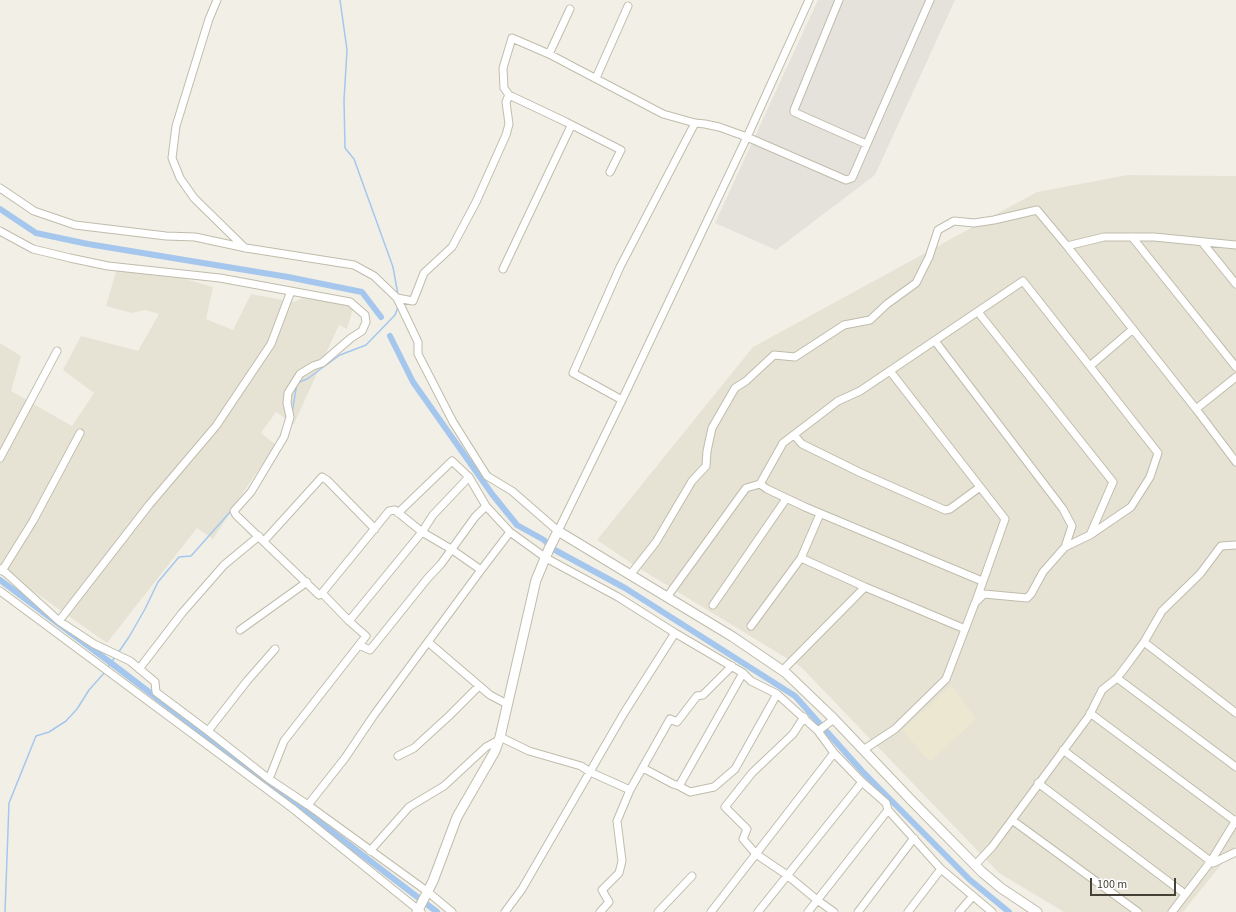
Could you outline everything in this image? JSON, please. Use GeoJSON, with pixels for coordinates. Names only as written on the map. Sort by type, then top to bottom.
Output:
{"type":"FeatureCollection","features":[{"type":"Feature","properties":{"kind":"street"},"geometry":{"type":"LineString","coordinates":[[217,0],[209,19],[176,126],[172,158],[180,178],[194,198],[246,248]]}},
{"type":"Feature","properties":{"kind":"street"},"geometry":{"type":"LineString","coordinates":[[0,591],[292,808],[419,910],[427,894],[457,817],[495,751],[536,580],[549,549],[622,400],[747,137],[809,0]]}},
{"type":"Feature","properties":{"kind":"street"},"geometry":{"type":"LineString","coordinates":[[840,0],[794,110],[805,118],[866,144]]}},
{"type":"Feature","properties":{"kind":"street"},"geometry":{"type":"LineString","coordinates":[[610,172],[620,150],[509,95],[504,88],[503,68],[512,38],[549,54],[663,114],[695,123],[719,127],[747,137],[846,180],[852,178],[930,0]]}},
{"type":"Feature","properties":{"kind":"street"},"geometry":{"type":"LineString","coordinates":[[596,78],[628,6]]}},
{"type":"Feature","properties":{"kind":"street"},"geometry":{"type":"LineString","coordinates":[[549,54],[570,9]]}},
{"type":"Feature","properties":{"kind":"street"},"geometry":{"type":"LineString","coordinates":[[397,298],[413,301],[424,273],[452,247],[476,202],[506,135],[508,124],[506,102],[509,95]]}},
{"type":"Feature","properties":{"kind":"street"},"geometry":{"type":"LineString","coordinates":[[622,400],[573,373],[620,267],[695,123]]}},
{"type":"Feature","properties":{"kind":"street"},"geometry":{"type":"LineString","coordinates":[[503,269],[571,126]]}},
{"type":"Feature","properties":{"kind":"street"},"geometry":{"type":"LineString","coordinates":[[0,188],[34,211],[75,225],[195,238],[246,248],[354,265],[374,276],[397,298],[418,342],[418,354],[453,422],[487,476],[512,490],[557,534],[630,575],[733,637],[782,671],[834,719],[975,865],[1001,888],[1038,912]]}},
{"type":"Feature","properties":{"kind":"street"},"geometry":{"type":"LineString","coordinates":[[630,575],[656,542],[692,481],[706,466],[707,451],[712,428],[735,388],[746,381],[774,355],[795,357],[844,325],[870,320],[887,304],[916,283],[938,230],[954,221],[974,223],[1037,210],[1133,329],[1236,462]]}},
{"type":"Feature","properties":{"kind":"street"},"geometry":{"type":"LineString","coordinates":[[0,231],[33,249],[108,266],[220,278],[350,302],[365,315],[366,322],[362,331],[351,338],[322,363],[313,366],[300,374],[288,393],[287,403],[290,417],[284,437],[251,492],[234,511],[236,515],[319,595],[389,511],[395,510],[422,532],[451,549],[481,570]]}},
{"type":"Feature","properties":{"kind":"street"},"geometry":{"type":"LineString","coordinates":[[1132,237],[1236,367]]}},
{"type":"Feature","properties":{"kind":"street"},"geometry":{"type":"LineString","coordinates":[[1067,246],[1104,238],[1132,237],[1154,237],[1236,245]]}},
{"type":"Feature","properties":{"kind":"street"},"geometry":{"type":"LineString","coordinates":[[1202,242],[1236,284]]}},
{"type":"Feature","properties":{"kind":"street"},"geometry":{"type":"LineString","coordinates":[[667,597],[746,488],[760,484],[783,443],[838,401],[860,391],[1023,281],[1158,453],[1150,477],[1131,507],[1090,535],[1065,547]]}},
{"type":"Feature","properties":{"kind":"street"},"geometry":{"type":"LineString","coordinates":[[59,620],[149,506],[216,426],[271,344],[291,291]]}},
{"type":"Feature","properties":{"kind":"street"},"geometry":{"type":"LineString","coordinates":[[978,312],[1113,482],[1090,535]]}},
{"type":"Feature","properties":{"kind":"street"},"geometry":{"type":"LineString","coordinates":[[1090,366],[1133,329]]}},
{"type":"Feature","properties":{"kind":"street"},"geometry":{"type":"LineString","coordinates":[[935,341],[1063,509],[1072,526],[1065,547],[1043,572],[1031,594],[1027,598],[984,594],[975,603]]}},
{"type":"Feature","properties":{"kind":"street"},"geometry":{"type":"LineString","coordinates":[[0,458],[57,352]]}},
{"type":"Feature","properties":{"kind":"street"},"geometry":{"type":"LineString","coordinates":[[863,750],[895,729],[946,680],[1005,519],[890,371]]}},
{"type":"Feature","properties":{"kind":"street"},"geometry":{"type":"LineString","coordinates":[[1196,409],[1236,377]]}},
{"type":"Feature","properties":{"kind":"street"},"geometry":{"type":"LineString","coordinates":[[80,434],[33,521],[1,570],[59,620],[94,644],[130,661],[155,682],[156,692],[208,730],[269,779],[308,805],[452,912]]}},
{"type":"Feature","properties":{"kind":"street"},"geometry":{"type":"LineString","coordinates":[[794,435],[802,444],[945,510],[950,509],[980,487]]}},
{"type":"Feature","properties":{"kind":"street"},"geometry":{"type":"LineString","coordinates":[[398,513],[452,461],[468,478],[486,506],[510,532],[546,558],[618,597],[675,633],[732,666],[751,680],[777,694],[818,731],[834,753],[886,804],[888,810],[941,869],[992,912]]}},
{"type":"Feature","properties":{"kind":"street"},"geometry":{"type":"LineString","coordinates":[[139,669],[182,613],[224,565],[262,539],[322,477],[327,480],[375,529]]}},
{"type":"Feature","properties":{"kind":"street"},"geometry":{"type":"LineString","coordinates":[[349,621],[422,532],[433,515],[468,478]]}},
{"type":"Feature","properties":{"kind":"street"},"geometry":{"type":"LineString","coordinates":[[760,484],[786,499],[982,582]]}},
{"type":"Feature","properties":{"kind":"street"},"geometry":{"type":"LineString","coordinates":[[713,606],[786,499]]}},
{"type":"Feature","properties":{"kind":"street"},"geometry":{"type":"LineString","coordinates":[[359,645],[370,650],[441,564],[474,517],[486,506]]}},
{"type":"Feature","properties":{"kind":"street"},"geometry":{"type":"LineString","coordinates":[[751,626],[801,558],[820,514]]}},
{"type":"Feature","properties":{"kind":"street"},"geometry":{"type":"LineString","coordinates":[[308,805],[345,758],[374,715],[510,532]]}},
{"type":"Feature","properties":{"kind":"street"},"geometry":{"type":"LineString","coordinates":[[975,865],[992,847],[1090,714],[1102,690],[1117,678],[1144,642],[1162,611],[1200,574],[1221,546],[1236,544]]}},
{"type":"Feature","properties":{"kind":"street"},"geometry":{"type":"LineString","coordinates":[[801,558],[865,588],[965,629]]}},
{"type":"Feature","properties":{"kind":"street"},"geometry":{"type":"LineString","coordinates":[[240,630],[307,582]]}},
{"type":"Feature","properties":{"kind":"street"},"geometry":{"type":"LineString","coordinates":[[782,671],[865,588]]}},
{"type":"Feature","properties":{"kind":"street"},"geometry":{"type":"LineString","coordinates":[[269,779],[284,741],[366,636],[322,593]]}},
{"type":"Feature","properties":{"kind":"street"},"geometry":{"type":"LineString","coordinates":[[506,912],[522,889],[624,713],[675,633]]}},
{"type":"Feature","properties":{"kind":"street"},"geometry":{"type":"LineString","coordinates":[[428,642],[490,695],[507,704]]}},
{"type":"Feature","properties":{"kind":"street"},"geometry":{"type":"LineString","coordinates":[[1144,642],[1236,713]]}},
{"type":"Feature","properties":{"kind":"street"},"geometry":{"type":"LineString","coordinates":[[208,730],[275,649]]}},
{"type":"Feature","properties":{"kind":"street"},"geometry":{"type":"LineString","coordinates":[[600,912],[609,902],[602,890],[619,873],[622,861],[617,821],[630,790],[670,720],[677,722],[697,696],[702,695],[732,666]]}},
{"type":"Feature","properties":{"kind":"street"},"geometry":{"type":"LineString","coordinates":[[679,786],[743,673]]}},
{"type":"Feature","properties":{"kind":"street"},"geometry":{"type":"LineString","coordinates":[[1117,678],[1236,767]]}},
{"type":"Feature","properties":{"kind":"street"},"geometry":{"type":"LineString","coordinates":[[398,756],[414,748],[479,686]]}},
{"type":"Feature","properties":{"kind":"street"},"geometry":{"type":"LineString","coordinates":[[643,768],[690,792],[714,787],[735,769],[777,694]]}},
{"type":"Feature","properties":{"kind":"street"},"geometry":{"type":"LineString","coordinates":[[1090,714],[1235,820],[1211,861],[1172,912]]}},
{"type":"Feature","properties":{"kind":"street"},"geometry":{"type":"LineString","coordinates":[[804,717],[793,734],[752,773],[725,807],[747,829],[742,839],[756,854],[787,875],[834,912]]}},
{"type":"Feature","properties":{"kind":"street"},"geometry":{"type":"LineString","coordinates":[[818,731],[834,719]]}},
{"type":"Feature","properties":{"kind":"street"},"geometry":{"type":"LineString","coordinates":[[499,738],[529,751],[581,766],[590,772],[630,790]]}},
{"type":"Feature","properties":{"kind":"street"},"geometry":{"type":"LineString","coordinates":[[370,851],[409,807],[444,786],[486,747],[499,738]]}},
{"type":"Feature","properties":{"kind":"street"},"geometry":{"type":"LineString","coordinates":[[1063,750],[1213,863],[1236,852]]}},
{"type":"Feature","properties":{"kind":"street"},"geometry":{"type":"LineString","coordinates":[[711,912],[834,753]]}},
{"type":"Feature","properties":{"kind":"street"},"geometry":{"type":"LineString","coordinates":[[758,912],[862,782]]}},
{"type":"Feature","properties":{"kind":"street"},"geometry":{"type":"LineString","coordinates":[[1038,784],[1185,894]]}},
{"type":"Feature","properties":{"kind":"street"},"geometry":{"type":"LineString","coordinates":[[808,912],[888,810]]}},
{"type":"Feature","properties":{"kind":"street"},"geometry":{"type":"LineString","coordinates":[[1012,820],[1138,912]]}},
{"type":"Feature","properties":{"kind":"street"},"geometry":{"type":"LineString","coordinates":[[858,912],[914,838]]}},
{"type":"Feature","properties":{"kind":"street"},"geometry":{"type":"LineString","coordinates":[[908,912],[941,869]]}},
{"type":"Feature","properties":{"kind":"street"},"geometry":{"type":"LineString","coordinates":[[658,912],[692,876]]}},
{"type":"Feature","properties":{"kind":"street"},"geometry":{"type":"LineString","coordinates":[[959,912],[973,896]]}},
{"type":"Feature","properties":{"kind":"shaded area"},"geometry":{"type":"Polygon","coordinates":[[[818,0],[955,0],[875,175],[776,250],[715,223],[818,0]]]}},
{"type":"Feature","properties":{"kind":"shaded area"},"geometry":{"type":"Polygon","coordinates":[[[1128,175],[1236,176],[1236,846],[1183,912],[1064,912],[999,873],[801,667],[637,567],[597,540],[753,347],[1037,192],[1128,175]]]}},
{"type":"Feature","properties":{"kind":"shaded area"},"geometry":{"type":"Polygon","coordinates":[[[117,268],[175,276],[213,287],[206,319],[233,330],[251,294],[294,302],[302,298],[354,305],[347,329],[339,325],[294,424],[276,412],[261,433],[276,445],[213,539],[197,528],[107,643],[0,568],[0,343],[21,356],[11,391],[72,426],[94,393],[63,370],[81,336],[138,351],[159,314],[145,310],[132,313],[106,306],[117,268]]]}},
{"type":"Feature","properties":{"kind":"shaded area"},"geometry":{"type":"Polygon","coordinates":[[[952,685],[976,719],[930,762],[902,730],[952,685]]]}},
{"type":"Feature","properties":{"kind":"waterway"},"geometry":{"type":"LineString","coordinates":[[340,0],[347,50],[344,100],[345,148],[354,159],[393,267],[398,295]]}},
{"type":"Feature","properties":{"kind":"waterway"},"geometry":{"type":"LineString","coordinates":[[0,209],[36,233],[88,244],[288,277],[362,292],[381,317]]}},
{"type":"Feature","properties":{"kind":"waterway"},"geometry":{"type":"LineString","coordinates":[[292,413],[297,383],[307,379],[340,355],[366,345],[395,315],[398,307]]}},
{"type":"Feature","properties":{"kind":"waterway"},"geometry":{"type":"LineString","coordinates":[[390,336],[413,382],[492,494],[517,525],[544,540],[553,549],[625,588],[795,696],[862,771],[970,880],[1009,912]]}},
{"type":"Feature","properties":{"kind":"waterway"},"geometry":{"type":"LineString","coordinates":[[118,653],[145,609],[158,582],[179,557],[191,556],[231,511]]}},
{"type":"Feature","properties":{"kind":"waterway"},"geometry":{"type":"LineString","coordinates":[[0,580],[437,912]]}},
{"type":"Feature","properties":{"kind":"waterway"},"geometry":{"type":"LineString","coordinates":[[108,667],[115,657]]}},
{"type":"Feature","properties":{"kind":"waterway"},"geometry":{"type":"LineString","coordinates":[[5,912],[9,803],[36,736],[49,732],[66,721],[77,709],[89,690],[105,672]]}}]}
